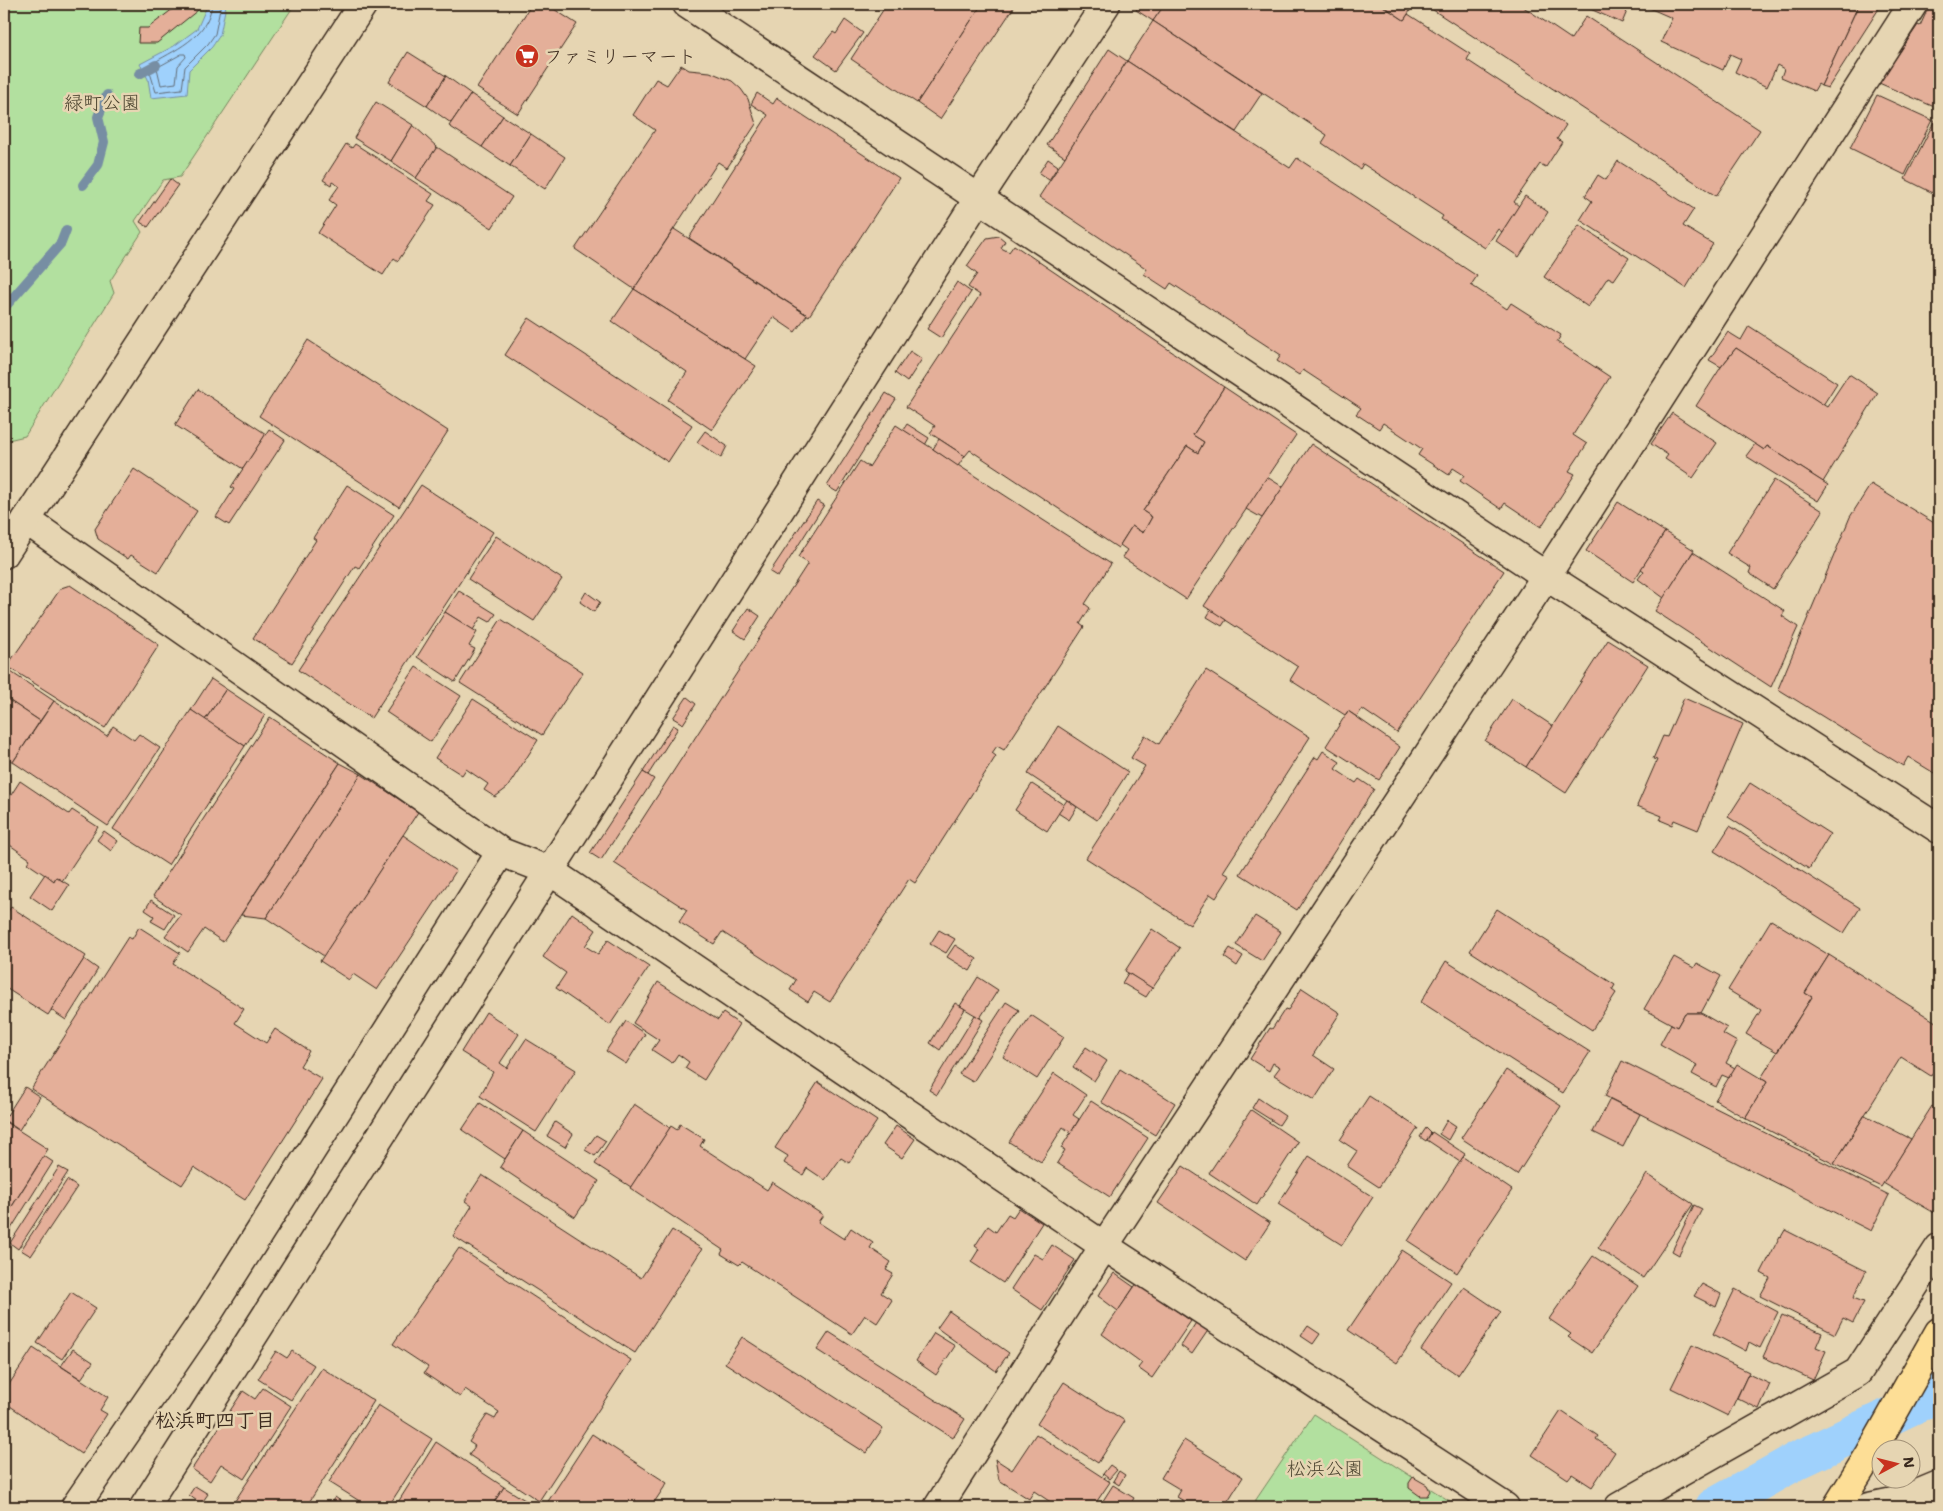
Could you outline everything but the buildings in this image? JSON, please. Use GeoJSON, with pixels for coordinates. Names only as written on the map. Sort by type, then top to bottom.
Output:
{"type":"FeatureCollection","features":[{"type":"Feature","properties":{"kind":"main road"},"geometry":{"type":"LineString","coordinates":[[1837,1507],[1870,1454],[1939,1332]]}},
{"type":"Feature","properties":{"kind":"street"},"geometry":{"type":"LineString","coordinates":[[4,554],[363,4]]}},
{"type":"Feature","properties":{"kind":"street"},"geometry":{"type":"LineString","coordinates":[[687,4],[1546,576],[1939,829]]}},
{"type":"Feature","properties":{"kind":"street"},"geometry":{"type":"LineString","coordinates":[[144,1507],[978,199],[1106,4]]}},
{"type":"Feature","properties":{"kind":"street"},"geometry":{"type":"LineString","coordinates":[[938,1507],[1104,1246],[1546,576],[1912,4]]}},
{"type":"Feature","properties":{"kind":"street"},"geometry":{"type":"LineString","coordinates":[[26,520],[501,852],[550,871],[1104,1246],[1505,1507]]}},
{"type":"Feature","properties":{"kind":"street"},"geometry":{"type":"LineString","coordinates":[[75,1507],[209,1312],[501,852]]}},
{"type":"Feature","properties":{"kind":"street"},"geometry":{"type":"LineString","coordinates":[[1619,1507],[1858,1372],[1939,1248]]}},
{"type":"Feature","properties":{"kind":"street"},"geometry":{"type":"LineString","coordinates":[[1869,1507],[1903,1500],[1939,1485]]}},
{"type":"Feature","properties":{"kind":"green space","name":"緑町公園"},"geometry":{"type":"Polygon","coordinates":[[[4,4],[295,4],[180,177],[163,180],[135,221],[142,232],[110,281],[114,293],[25,436],[4,441],[4,4]]]}},
{"type":"Feature","properties":{"kind":"green space","name":"松浜公園"},"geometry":{"type":"Polygon","coordinates":[[[1314,1414],[1459,1507],[1251,1507],[1314,1414]]]}},
{"type":"Feature","properties":{"kind":"water"},"geometry":{"type":"Polygon","coordinates":[[[208,4],[226,5],[220,35],[212,47],[189,70],[187,94],[151,98],[148,79],[140,64],[174,46],[197,29],[208,4]]]}},
{"type":"Feature","properties":{"kind":"waterway"},"geometry":{"type":"LineString","coordinates":[[139,74],[156,65]]}},
{"type":"Feature","properties":{"kind":"waterway"},"geometry":{"type":"LineString","coordinates":[[83,185],[98,165],[104,142],[98,117],[107,95]]}},
{"type":"Feature","properties":{"kind":"waterway"},"geometry":{"type":"LineString","coordinates":[[4,308],[61,243],[66,230]]}},
{"type":"Feature","properties":{"kind":"waterway"},"geometry":{"type":"LineString","coordinates":[[1714,1507],[1798,1460],[1939,1393]]}},
{"type":"Feature","properties":{"kind":"place","name":"ファミリーマート"},"geometry":{"type":"Point","coordinates":[527,56]}},
{"type":"Feature","properties":{"kind":"district","name":"松浜町四丁目"},"geometry":{"type":"Point","coordinates":[215,1420]}}]}
